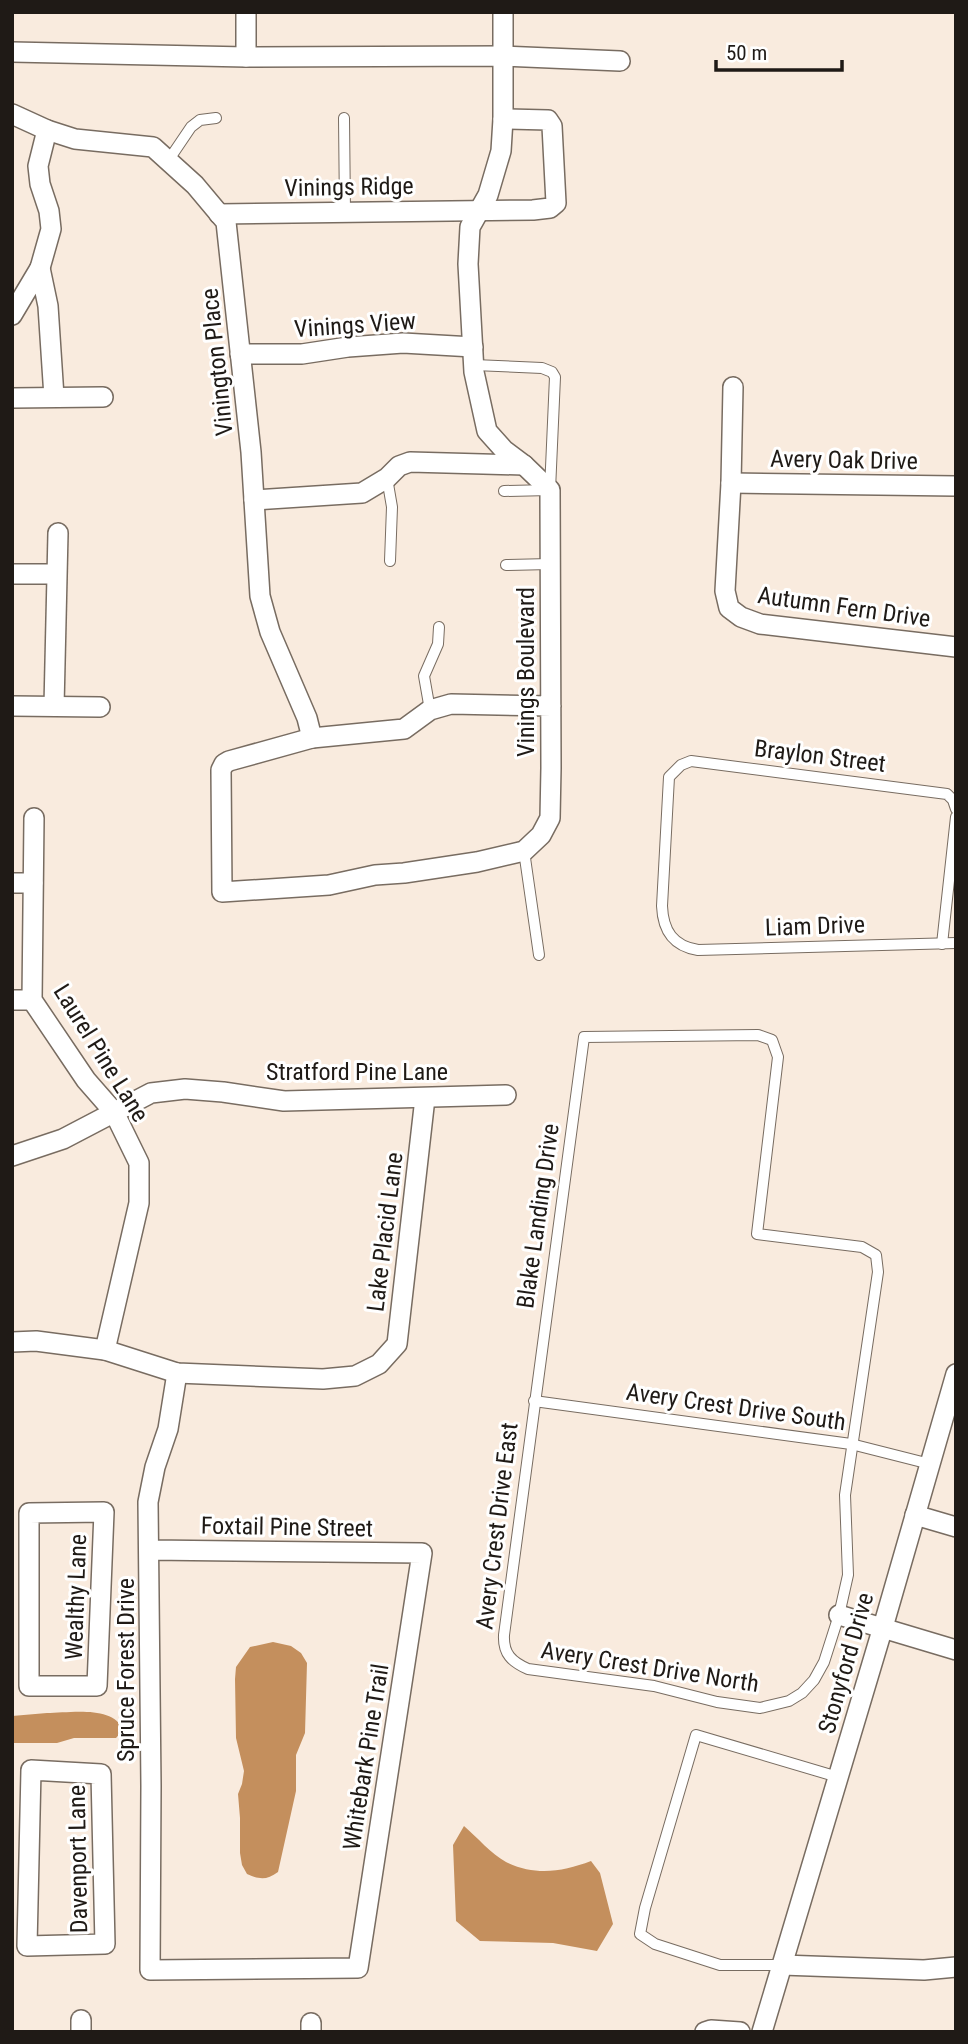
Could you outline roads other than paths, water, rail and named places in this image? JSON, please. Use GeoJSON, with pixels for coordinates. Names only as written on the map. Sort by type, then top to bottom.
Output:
{"type":"FeatureCollection","features":[{"type":"Feature","properties":{"kind":"street"},"geometry":{"type":"LineString","coordinates":[[246,12],[246,57]]}},
{"type":"Feature","properties":{"kind":"street"},"geometry":{"type":"LineString","coordinates":[[503,12],[501,152],[488,195],[470,227],[468,264],[473,356],[487,431],[504,450],[524,464],[550,490]]}},
{"type":"Feature","properties":{"kind":"street"},"geometry":{"type":"LineString","coordinates":[[12,52],[246,57],[503,56],[620,61]]}},
{"type":"Feature","properties":{"kind":"street","name":"Vinington Place"},"geometry":{"type":"LineString","coordinates":[[12,114],[75,139],[153,148],[195,185],[226,222],[251,452],[260,596],[270,632],[307,718],[312,738]]}},
{"type":"Feature","properties":{"kind":"street"},"geometry":{"type":"LineString","coordinates":[[480,210],[533,210],[550,208],[556,203],[552,126],[548,120],[503,119]]}},
{"type":"Feature","properties":{"kind":"street"},"geometry":{"type":"LineString","coordinates":[[12,315],[40,268],[51,229],[38,166],[47,130]]}},
{"type":"Feature","properties":{"kind":"street","name":"Vinings Ridge"},"geometry":{"type":"LineString","coordinates":[[219,214],[480,210]]}},
{"type":"Feature","properties":{"kind":"street"},"geometry":{"type":"LineString","coordinates":[[40,268],[48,306],[54,397]]}},
{"type":"Feature","properties":{"kind":"street","name":"Vinings View"},"geometry":{"type":"LineString","coordinates":[[240,354],[302,354],[348,347],[403,344],[473,356]]}},
{"type":"Feature","properties":{"kind":"street"},"geometry":{"type":"LineString","coordinates":[[731,483],[733,387]]}},
{"type":"Feature","properties":{"kind":"street"},"geometry":{"type":"LineString","coordinates":[[12,398],[103,397]]}},
{"type":"Feature","properties":{"kind":"street"},"geometry":{"type":"LineString","coordinates":[[254,500],[362,493],[387,478],[399,466],[410,462],[524,464]]}},
{"type":"Feature","properties":{"kind":"street","name":"Avery Oak Drive"},"geometry":{"type":"LineString","coordinates":[[731,483],[956,486]]}},
{"type":"Feature","properties":{"kind":"street","name":"Autumn Fern Drive"},"geometry":{"type":"LineString","coordinates":[[731,483],[725,591],[729,608],[741,617],[760,625],[956,647]]}},
{"type":"Feature","properties":{"kind":"street","name":"Vinings Boulevard"},"geometry":{"type":"LineString","coordinates":[[524,851],[541,835],[550,818],[550,490]]}},
{"type":"Feature","properties":{"kind":"street"},"geometry":{"type":"LineString","coordinates":[[54,706],[58,533]]}},
{"type":"Feature","properties":{"kind":"street"},"geometry":{"type":"LineString","coordinates":[[12,574],[56,574]]}},
{"type":"Feature","properties":{"kind":"street"},"geometry":{"type":"LineString","coordinates":[[524,851],[477,862],[375,875],[329,885],[222,892],[221,770],[223,764],[229,761],[312,738],[404,729],[430,710],[451,704],[551,706]]}},
{"type":"Feature","properties":{"kind":"street"},"geometry":{"type":"LineString","coordinates":[[12,706],[100,707]]}},
{"type":"Feature","properties":{"kind":"street","name":"Laurel Pine Lane"},"geometry":{"type":"LineString","coordinates":[[34,818],[32,1000],[86,1080],[114,1112],[139,1163],[139,1203],[105,1350]]}},
{"type":"Feature","properties":{"kind":"street"},"geometry":{"type":"LineString","coordinates":[[12,883],[33,883]]}},
{"type":"Feature","properties":{"kind":"street"},"geometry":{"type":"LineString","coordinates":[[12,1000],[32,1000]]}},
{"type":"Feature","properties":{"kind":"street","name":"Stratford Pine Lane"},"geometry":{"type":"LineString","coordinates":[[12,1156],[63,1139],[151,1093],[186,1089],[284,1101],[506,1095]]}},
{"type":"Feature","properties":{"kind":"street","name":"Lake Placid Lane"},"geometry":{"type":"LineString","coordinates":[[177,1373],[323,1379],[355,1376],[379,1364],[397,1344],[425,1098]]}},
{"type":"Feature","properties":{"kind":"street"},"geometry":{"type":"LineString","coordinates":[[12,1342],[36,1340],[105,1350],[177,1373]]}},
{"type":"Feature","properties":{"kind":"street","name":"Spruce Forest Drive"},"geometry":{"type":"LineString","coordinates":[[177,1373],[168,1429],[155,1467],[148,1502],[150,1970],[358,1968]]}},
{"type":"Feature","properties":{"kind":"street","name":"Stonyford Drive"},"geometry":{"type":"LineString","coordinates":[[762,2032],[956,1374]]}},
{"type":"Feature","properties":{"kind":"street","name":"Wealthy Lane"},"geometry":{"type":"LineString","coordinates":[[104,1512],[97,1686],[29,1685],[21,1513],[104,1512]]}},
{"type":"Feature","properties":{"kind":"street"},"geometry":{"type":"LineString","coordinates":[[915,1515],[956,1527]]}},
{"type":"Feature","properties":{"kind":"street","name":"Foxtail Pine Street"},"geometry":{"type":"LineString","coordinates":[[150,1550],[422,1553]]}},
{"type":"Feature","properties":{"kind":"street","name":"Whitebark Pine Trail"},"geometry":{"type":"LineString","coordinates":[[358,1968],[422,1553]]}},
{"type":"Feature","properties":{"kind":"street"},"geometry":{"type":"LineString","coordinates":[[839,1615],[956,1650]]}},
{"type":"Feature","properties":{"kind":"street","name":"Davenport Lane"},"geometry":{"type":"LineString","coordinates":[[31,1770],[101,1774],[105,1944],[20,1946],[31,1770]]}},
{"type":"Feature","properties":{"kind":"street"},"geometry":{"type":"LineString","coordinates":[[782,1965],[924,1970],[956,1968]]}},
{"type":"Feature","properties":{"kind":"street"},"geometry":{"type":"LineString","coordinates":[[705,2032],[740,2032]]}},
{"type":"Feature","properties":{"kind":"lane"},"geometry":{"type":"LineString","coordinates":[[168,161],[195,123],[216,118]]}},
{"type":"Feature","properties":{"kind":"lane"},"geometry":{"type":"LineString","coordinates":[[344,118],[345,212]]}},
{"type":"Feature","properties":{"kind":"lane"},"geometry":{"type":"LineString","coordinates":[[473,356],[542,368],[552,372],[555,377],[550,490],[504,491]]}},
{"type":"Feature","properties":{"kind":"lane"},"geometry":{"type":"LineString","coordinates":[[387,478],[392,507],[390,561]]}},
{"type":"Feature","properties":{"kind":"lane"},"geometry":{"type":"LineString","coordinates":[[506,565],[550,564]]}},
{"type":"Feature","properties":{"kind":"lane"},"geometry":{"type":"LineString","coordinates":[[430,710],[424,676],[438,644],[439,627]]}},
{"type":"Feature","properties":{"kind":"lane","name":"Braylon Street"},"geometry":{"type":"LineString","coordinates":[[677,944],[663,919],[662,906],[669,777],[681,765],[691,761],[947,794],[956,809]]}},
{"type":"Feature","properties":{"kind":"lane"},"geometry":{"type":"LineString","coordinates":[[942,944],[956,817]]}},
{"type":"Feature","properties":{"kind":"lane"},"geometry":{"type":"LineString","coordinates":[[524,851],[539,955]]}},
{"type":"Feature","properties":{"kind":"lane","name":"Liam Drive"},"geometry":{"type":"LineString","coordinates":[[677,944],[698,950],[956,943]]}},
{"type":"Feature","properties":{"kind":"lane","name":"Blake Landing Drive"},"geometry":{"type":"LineString","coordinates":[[534,1401],[584,1037],[758,1035],[772,1040],[778,1057],[757,1234],[862,1247],[876,1255],[878,1272],[851,1444]]}},
{"type":"Feature","properties":{"kind":"lane","name":"Avery Crest Drive South"},"geometry":{"type":"LineString","coordinates":[[534,1401],[851,1444],[930,1464]]}},
{"type":"Feature","properties":{"kind":"lane","name":"Avery Crest Drive East"},"geometry":{"type":"LineString","coordinates":[[507,1656],[503,1646],[504,1635],[534,1401]]}},
{"type":"Feature","properties":{"kind":"lane"},"geometry":{"type":"LineString","coordinates":[[839,1615],[848,1575],[845,1495],[851,1444]]}},
{"type":"Feature","properties":{"kind":"lane","name":"Avery Crest Drive North"},"geometry":{"type":"LineString","coordinates":[[507,1656],[528,1670],[654,1686],[717,1702],[760,1708],[789,1701],[802,1693],[814,1680],[824,1662],[839,1615]]}},
{"type":"Feature","properties":{"kind":"lane"},"geometry":{"type":"LineString","coordinates":[[782,1965],[720,1965],[655,1944],[640,1934],[645,1908],[692,1748],[696,1735],[838,1777]]}}]}
